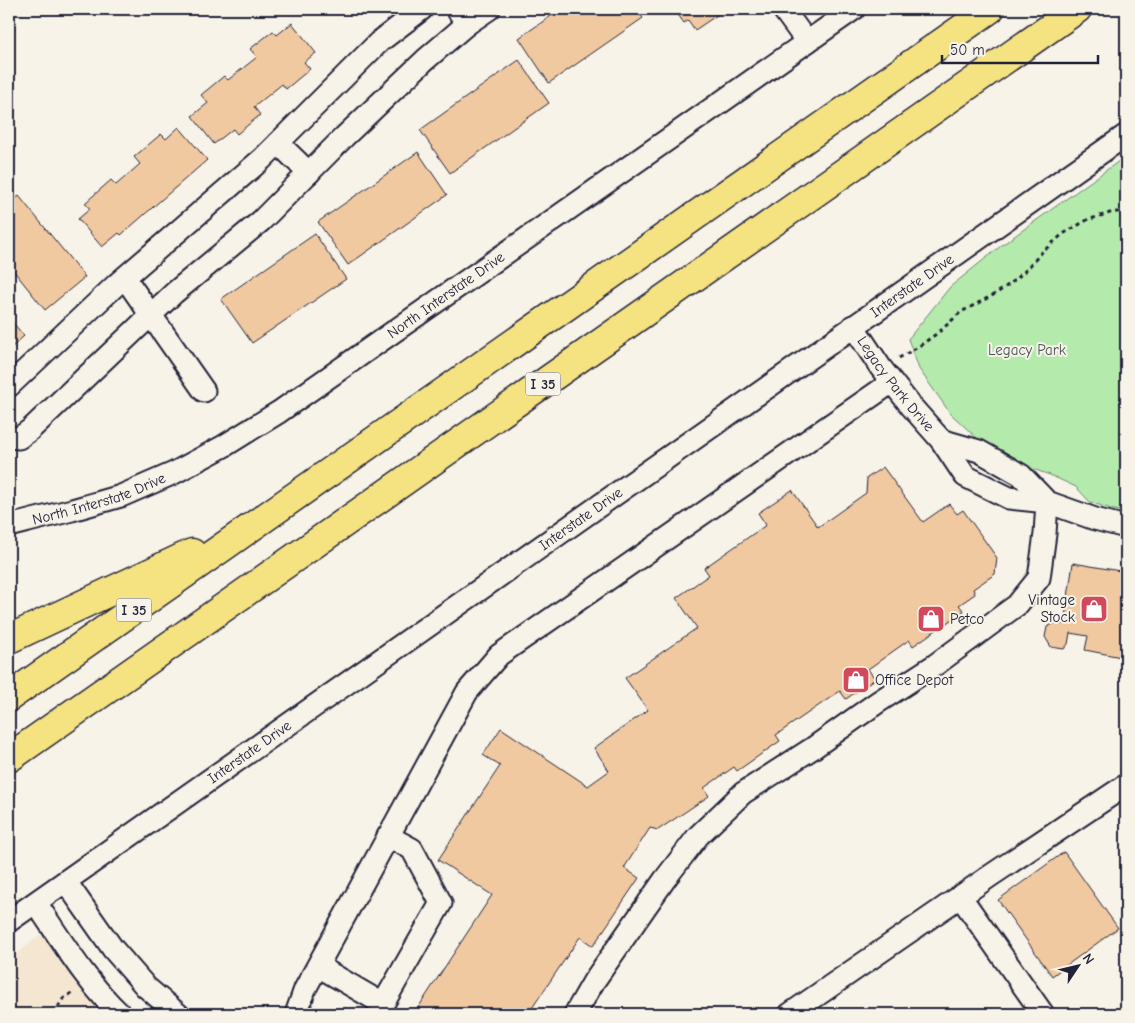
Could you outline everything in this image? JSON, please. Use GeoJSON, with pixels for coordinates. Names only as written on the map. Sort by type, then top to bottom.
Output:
{"type":"FeatureCollection","features":[{"type":"Feature","properties":{"kind":"highway","name":"I 35"},"geometry":{"type":"LineString","coordinates":[[9,697],[990,9]]}},
{"type":"Feature","properties":{"kind":"highway","name":"I 35"},"geometry":{"type":"LineString","coordinates":[[9,758],[1077,9]]}},
{"type":"Feature","properties":{"kind":"highway"},"geometry":{"type":"LineString","coordinates":[[9,639],[259,522]]}},
{"type":"Feature","properties":{"kind":"street"},"geometry":{"type":"LineString","coordinates":[[9,386],[125,278],[262,159],[379,42],[422,9]]}},
{"type":"Feature","properties":{"kind":"street"},"geometry":{"type":"LineString","coordinates":[[9,437],[18,438],[30,430],[174,293],[261,221],[344,137],[425,60],[462,16],[489,9]]}},
{"type":"Feature","properties":{"kind":"street"},"geometry":{"type":"LineString","coordinates":[[783,9],[807,42]]}},
{"type":"Feature","properties":{"kind":"street","name":"North Interstate Drive"},"geometry":{"type":"LineString","coordinates":[[9,526],[121,496],[174,473],[240,436],[279,412],[854,9]]}},
{"type":"Feature","properties":{"kind":"street","name":"Interstate Drive"},"geometry":{"type":"LineString","coordinates":[[36,903],[1126,135]]}},
{"type":"Feature","properties":{"kind":"street"},"geometry":{"type":"LineString","coordinates":[[278,143],[309,173]]}},
{"type":"Feature","properties":{"kind":"street"},"geometry":{"type":"LineString","coordinates":[[125,278],[204,392]]}},
{"type":"Feature","properties":{"kind":"street","name":"Legacy Park Drive"},"geometry":{"type":"LineString","coordinates":[[853,326],[886,375],[941,440],[965,476],[1009,498],[1047,502],[1095,519],[1126,527]]}},
{"type":"Feature","properties":{"kind":"street"},"geometry":{"type":"LineString","coordinates":[[296,1014],[305,989],[467,692],[499,655],[886,375]]}},
{"type":"Feature","properties":{"kind":"street"},"geometry":{"type":"LineString","coordinates":[[575,1014],[594,981],[665,879],[698,836],[743,793],[935,665],[1017,605],[1039,578],[1047,502]]}},
{"type":"Feature","properties":{"kind":"street"},"geometry":{"type":"LineString","coordinates":[[790,1014],[960,896],[1126,785]]}},
{"type":"Feature","properties":{"kind":"street"},"geometry":{"type":"LineString","coordinates":[[318,966],[383,1004],[441,903],[412,848],[388,836]]}},
{"type":"Feature","properties":{"kind":"street"},"geometry":{"type":"LineString","coordinates":[[66,882],[113,949],[146,987],[178,1014]]}},
{"type":"Feature","properties":{"kind":"street"},"geometry":{"type":"LineString","coordinates":[[960,896],[1043,1014]]}},
{"type":"Feature","properties":{"kind":"street"},"geometry":{"type":"LineString","coordinates":[[9,922],[36,903],[86,977],[120,1014]]}},
{"type":"Feature","properties":{"kind":"path"},"geometry":{"type":"LineString","coordinates":[[886,375],[961,312],[1012,283],[1041,253],[1063,234],[1087,220],[1110,213],[1126,211]]}},
{"type":"Feature","properties":{"kind":"path"},"geometry":{"type":"LineString","coordinates":[[54,1014],[63,999],[73,992]]}},
{"type":"Feature","properties":{"kind":"shaded area"},"geometry":{"type":"Polygon","coordinates":[[[44,932],[115,1014],[9,1014],[9,960],[44,932]]]}},
{"type":"Feature","properties":{"kind":"green space","name":"Legacy Park"},"geometry":{"type":"Polygon","coordinates":[[[1126,156],[1126,512],[1090,502],[1076,487],[1027,467],[980,441],[950,413],[919,369],[908,339],[950,287],[1002,245],[1126,156]]]}},
{"type":"Feature","properties":{"kind":"building"},"geometry":{"type":"Polygon","coordinates":[[[561,9],[636,9],[643,18],[549,83],[519,38],[561,9]]]}},
{"type":"Feature","properties":{"kind":"building"},"geometry":{"type":"Polygon","coordinates":[[[674,9],[726,9],[695,30],[688,20],[684,23],[674,9]]]}},
{"type":"Feature","properties":{"kind":"building"},"geometry":{"type":"Polygon","coordinates":[[[292,23],[316,53],[304,62],[310,69],[286,89],[282,84],[254,107],[260,115],[237,134],[233,129],[214,144],[192,116],[208,103],[201,95],[224,76],[228,80],[257,57],[250,49],[273,31],[277,35],[292,23]]]}},
{"type":"Feature","properties":{"kind":"building"},"geometry":{"type":"Polygon","coordinates":[[[519,60],[549,103],[450,173],[420,130],[519,60]]]}},
{"type":"Feature","properties":{"kind":"building"},"geometry":{"type":"Polygon","coordinates":[[[179,127],[207,160],[121,235],[119,233],[102,247],[78,219],[90,209],[85,203],[111,180],[116,185],[140,164],[134,157],[161,134],[166,139],[179,127]]]}},
{"type":"Feature","properties":{"kind":"building"},"geometry":{"type":"Polygon","coordinates":[[[418,152],[447,195],[348,265],[318,222],[418,152]]]}},
{"type":"Feature","properties":{"kind":"building"},"geometry":{"type":"Polygon","coordinates":[[[19,196],[85,277],[45,310],[9,265],[9,204],[19,196]]]}},
{"type":"Feature","properties":{"kind":"building"},"geometry":{"type":"Polygon","coordinates":[[[315,234],[346,279],[252,343],[221,299],[315,234]]]}},
{"type":"Feature","properties":{"kind":"building"},"geometry":{"type":"Polygon","coordinates":[[[9,318],[24,336],[9,350],[9,318]]]}},
{"type":"Feature","properties":{"kind":"building"},"geometry":{"type":"Polygon","coordinates":[[[883,467],[923,522],[949,504],[957,514],[963,510],[997,558],[995,574],[973,589],[975,594],[959,605],[964,611],[913,646],[909,640],[868,669],[875,679],[846,699],[840,691],[776,735],[780,741],[737,771],[734,767],[704,788],[709,796],[658,830],[650,828],[624,868],[639,878],[593,946],[580,937],[528,1014],[414,1014],[492,895],[438,860],[500,766],[483,755],[501,728],[588,786],[609,771],[594,748],[648,710],[625,678],[697,628],[676,598],[709,575],[704,568],[766,525],[758,513],[792,490],[818,527],[866,493],[867,478],[883,467]]]}},
{"type":"Feature","properties":{"kind":"building"},"geometry":{"type":"Polygon","coordinates":[[[1073,563],[1126,572],[1126,658],[1085,650],[1088,636],[1070,633],[1068,644],[1064,649],[1051,647],[1045,637],[1047,627],[1055,623],[1064,624],[1073,563]]]}},
{"type":"Feature","properties":{"kind":"building"},"geometry":{"type":"Polygon","coordinates":[[[1064,852],[1118,928],[1052,976],[998,900],[1064,852]]]}},
{"type":"Feature","properties":{"kind":"place","name":"Vintage Stock"},"geometry":{"type":"Point","coordinates":[1094,609]}},
{"type":"Feature","properties":{"kind":"place","name":"Petco"},"geometry":{"type":"Point","coordinates":[931,619]}},
{"type":"Feature","properties":{"kind":"place","name":"Office Depot"},"geometry":{"type":"Point","coordinates":[856,680]}}]}
